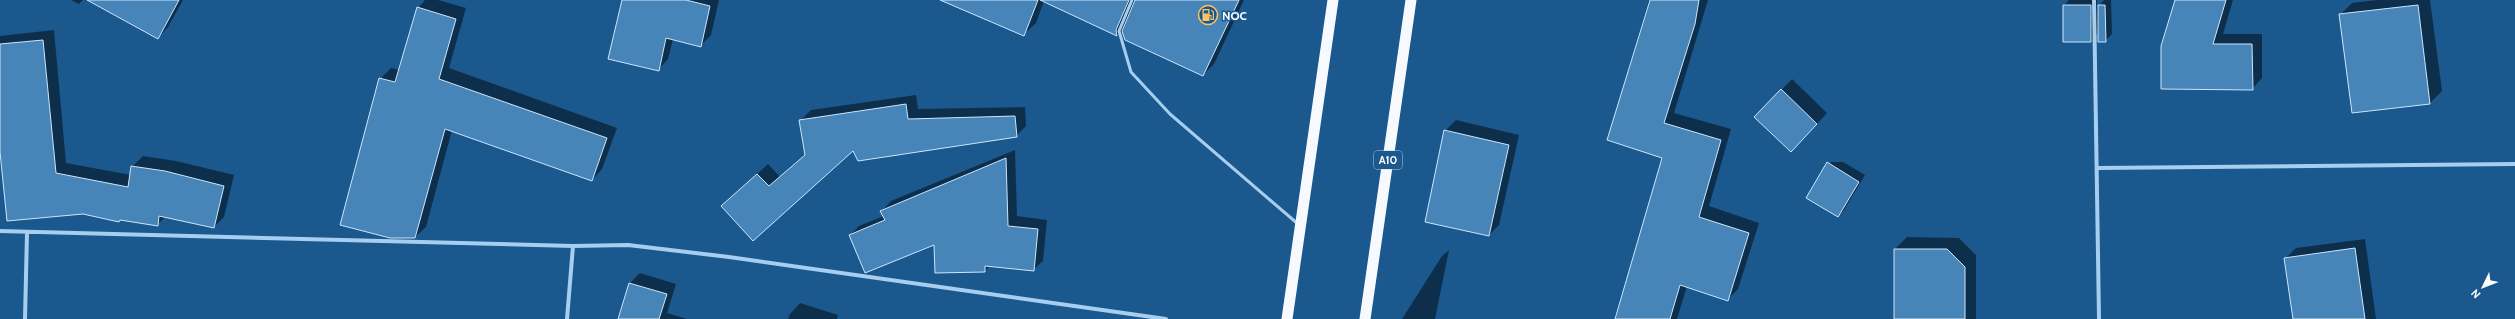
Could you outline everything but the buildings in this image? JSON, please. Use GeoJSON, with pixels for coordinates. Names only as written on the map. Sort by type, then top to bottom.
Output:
{"type":"FeatureCollection","features":[{"type":"Feature","properties":{"kind":"highway"},"geometry":{"type":"LineString","coordinates":[[1287,319],[1333,0]]}},
{"type":"Feature","properties":{"kind":"highway","name":"A10"},"geometry":{"type":"LineString","coordinates":[[1365,319],[1411,0]]}},
{"type":"Feature","properties":{"kind":"street"},"geometry":{"type":"LineString","coordinates":[[2094,0],[2099,319]]}},
{"type":"Feature","properties":{"kind":"street"},"geometry":{"type":"LineString","coordinates":[[2097,168],[2515,164]]}},
{"type":"Feature","properties":{"kind":"street"},"geometry":{"type":"LineString","coordinates":[[0,231],[27,233],[572,246],[628,245],[729,257],[1166,319]]}},
{"type":"Feature","properties":{"kind":"street"},"geometry":{"type":"LineString","coordinates":[[25,319],[27,233]]}},
{"type":"Feature","properties":{"kind":"street"},"geometry":{"type":"LineString","coordinates":[[567,319],[572,246]]}},
{"type":"Feature","properties":{"kind":"lane"},"geometry":{"type":"LineString","coordinates":[[1132,0],[1119,31],[1131,72],[1170,114],[1300,226]]}},
{"type":"Feature","properties":{"kind":"place","name":"NOC"},"geometry":{"type":"Point","coordinates":[1208,15]}}]}
